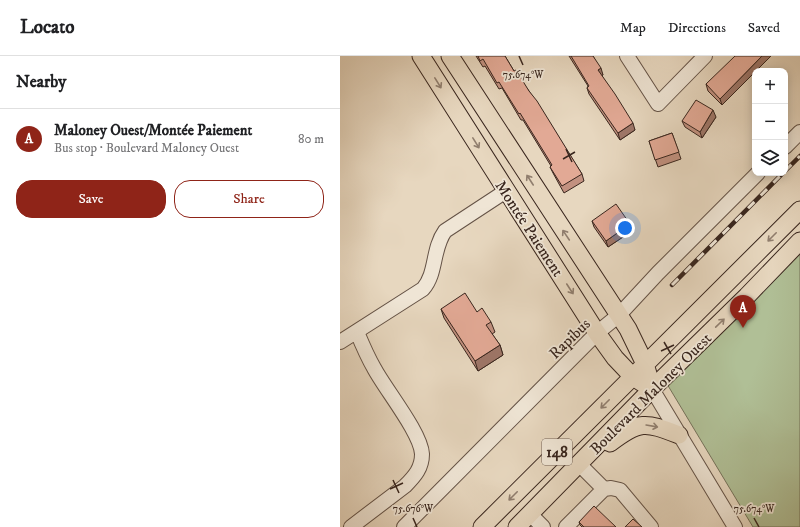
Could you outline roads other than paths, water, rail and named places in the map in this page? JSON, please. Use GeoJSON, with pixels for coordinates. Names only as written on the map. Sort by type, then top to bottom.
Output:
{"type":"FeatureCollection","features":[{"type":"Feature","properties":{"kind":"main road","name":"Montée Paiement"},"geometry":{"type":"LineString","coordinates":[[421,56],[597,333],[633,377],[652,389]]}},
{"type":"Feature","properties":{"kind":"main road","name":"Montée Paiement"},"geometry":{"type":"LineString","coordinates":[[450,56],[634,339],[645,364],[652,389]]}},
{"type":"Feature","properties":{"kind":"main road","name":"Boulevard Maloney Ouest"},"geometry":{"type":"LineString","coordinates":[[482,527],[800,210]]}},
{"type":"Feature","properties":{"kind":"main road","name":"Boulevard Maloney Ouest"},"geometry":{"type":"LineString","coordinates":[[517,527],[800,241]]}},
{"type":"Feature","properties":{"kind":"main road"},"geometry":{"type":"LineString","coordinates":[[576,468],[622,434],[633,428],[643,425],[654,426],[679,435]]}},
{"type":"Feature","properties":{"kind":"street"},"geometry":{"type":"LineString","coordinates":[[627,56],[658,104],[706,56]]}},
{"type":"Feature","properties":{"kind":"street"},"geometry":{"type":"LineString","coordinates":[[788,143],[800,132]]}},
{"type":"Feature","properties":{"kind":"street","name":"Rapibus"},"geometry":{"type":"LineString","coordinates":[[404,527],[597,333],[618,315],[755,176]]}},
{"type":"Feature","properties":{"kind":"street"},"geometry":{"type":"LineString","coordinates":[[340,342],[423,289],[429,282],[438,243],[445,231],[506,191]]}},
{"type":"Feature","properties":{"kind":"street"},"geometry":{"type":"LineString","coordinates":[[351,527],[406,486],[420,467],[422,453],[417,438],[374,368],[357,332]]}},
{"type":"Feature","properties":{"kind":"street","name":"Montée Paiement"},"geometry":{"type":"LineString","coordinates":[[652,389],[735,527]]}},
{"type":"Feature","properties":{"kind":"street"},"geometry":{"type":"LineString","coordinates":[[576,468],[604,489]]}},
{"type":"Feature","properties":{"kind":"street"},"geometry":{"type":"LineString","coordinates":[[566,527],[604,489],[611,488],[620,490],[651,527]]}},
{"type":"Feature","properties":{"kind":"street"},"geometry":{"type":"LineString","coordinates":[[530,514],[543,527]]}},
{"type":"Feature","properties":{"kind":"railway"},"geometry":{"type":"LineString","coordinates":[[788,168],[800,156]]}},
{"type":"Feature","properties":{"kind":"railway"},"geometry":{"type":"LineString","coordinates":[[672,285],[780,176]]}},
{"type":"Feature","properties":{"kind":"place","name":"Maloney Ouest/Montée Paiement"},"geometry":{"type":"Point","coordinates":[743,328]}}]}
